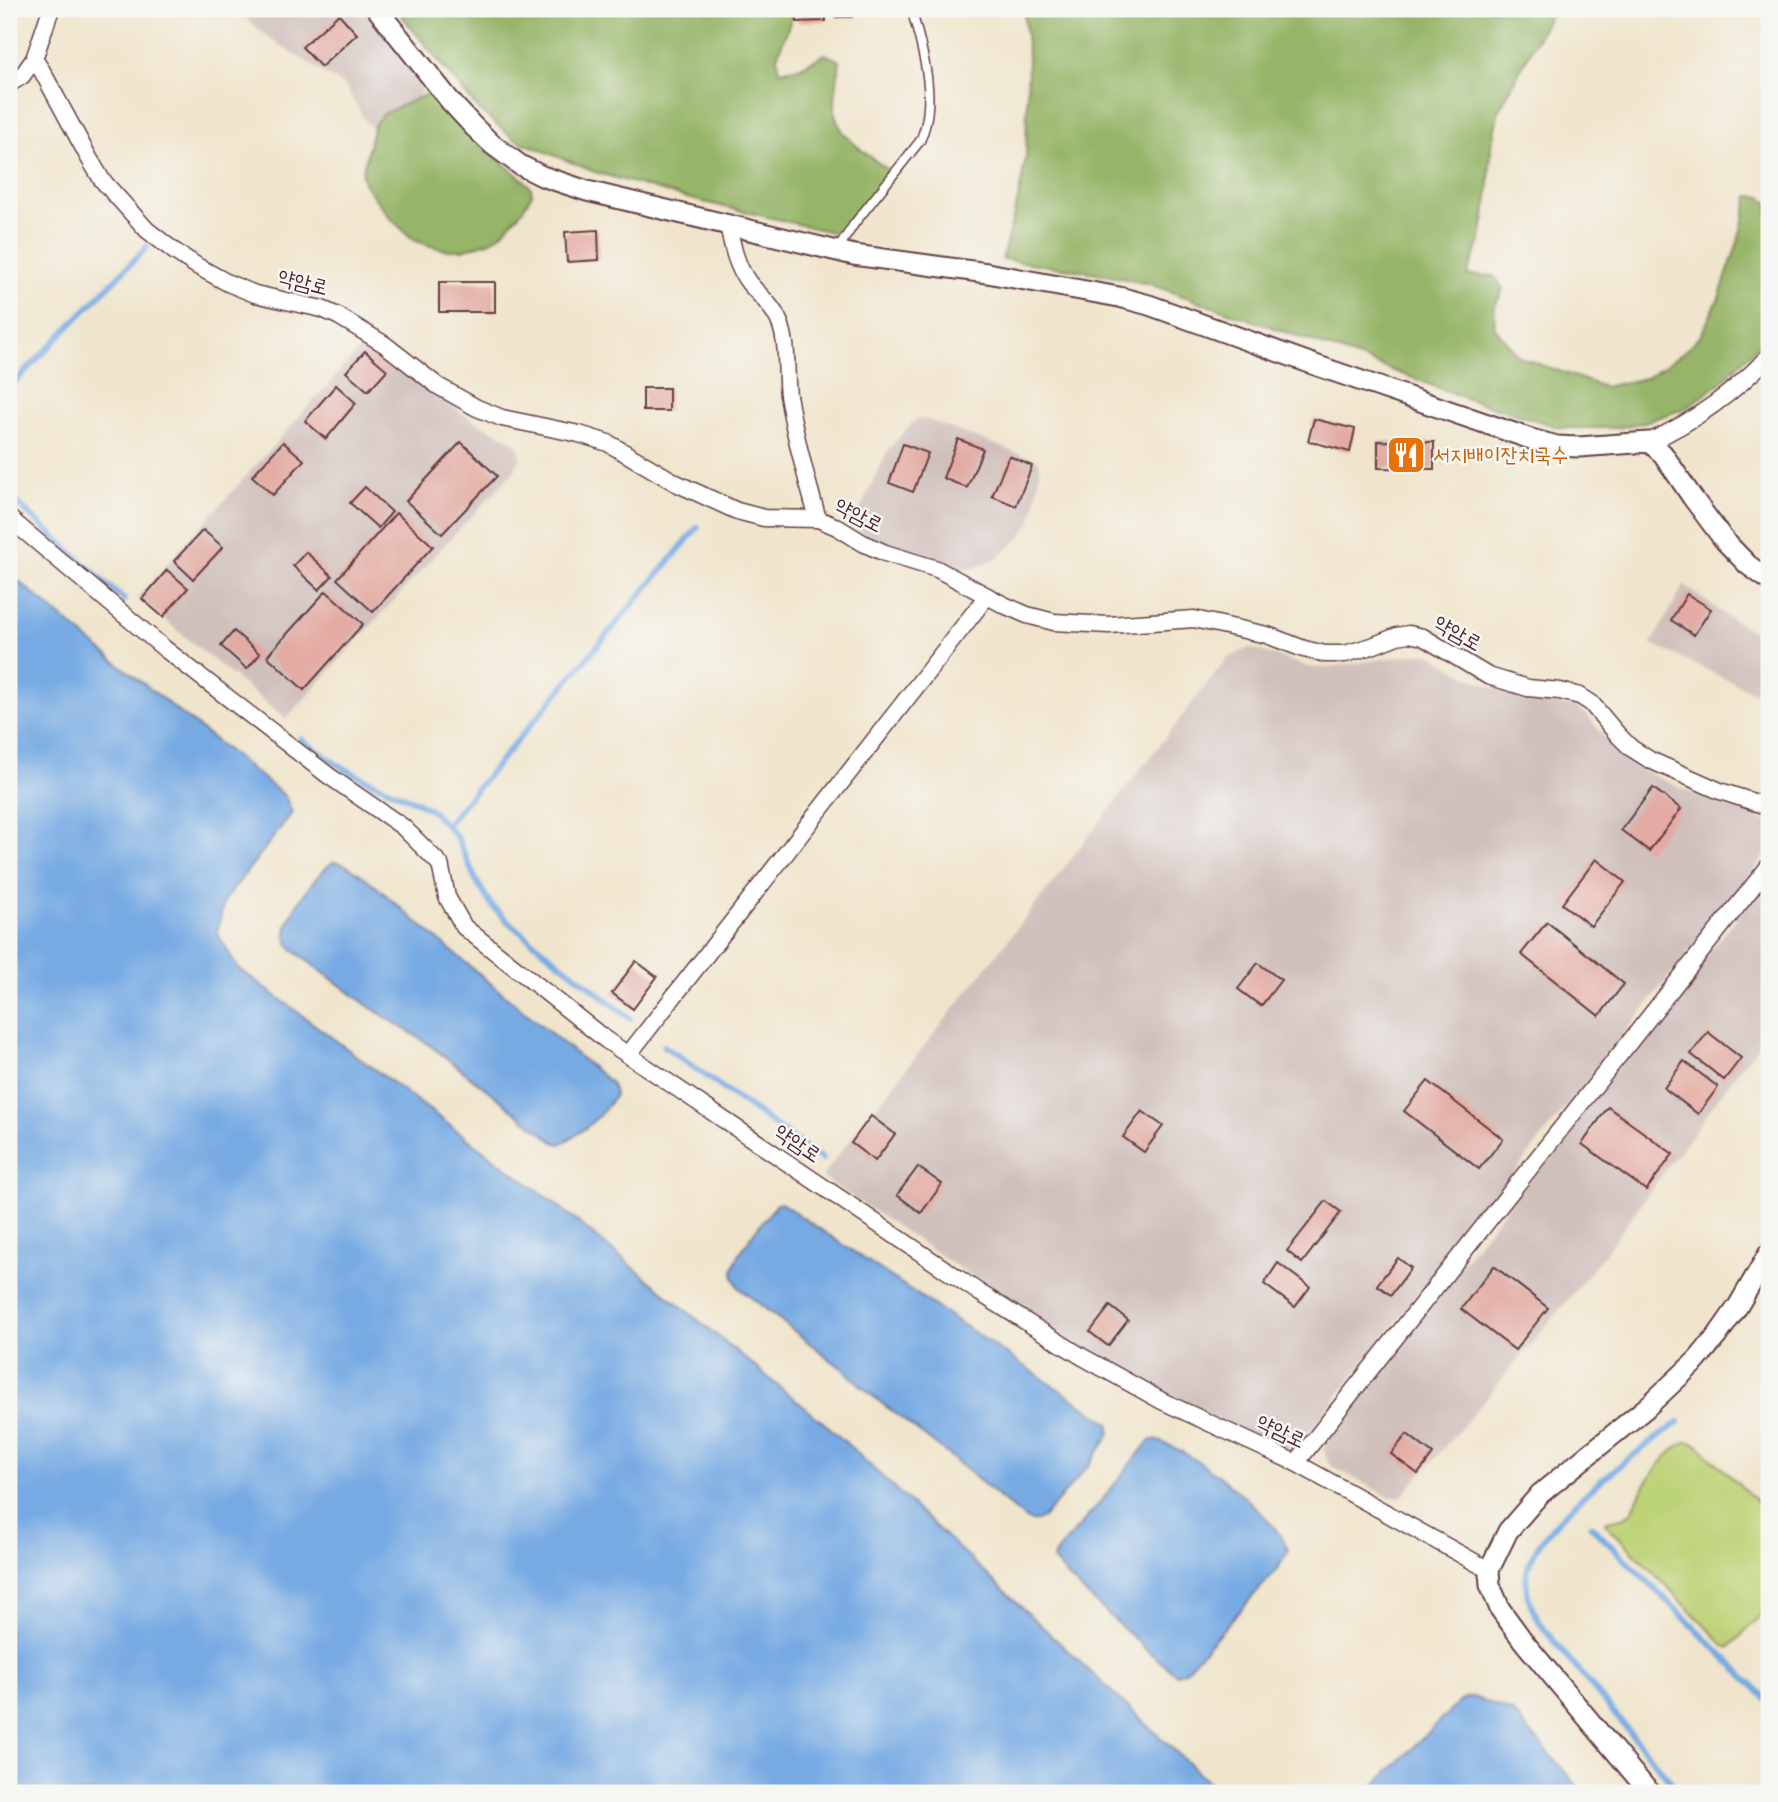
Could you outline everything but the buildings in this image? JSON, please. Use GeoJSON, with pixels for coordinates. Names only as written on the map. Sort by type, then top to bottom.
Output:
{"type":"FeatureCollection","features":[{"type":"Feature","properties":{"kind":"street"},"geometry":{"type":"LineString","coordinates":[[9,84],[22,76],[34,59],[51,9]]}},
{"type":"Feature","properties":{"kind":"street"},"geometry":{"type":"LineString","coordinates":[[377,9],[474,127],[520,165],[542,176],[587,191],[854,255],[1119,296],[1343,375],[1557,446],[1649,442],[1669,433],[1715,404],[1733,391],[1769,356]]}},
{"type":"Feature","properties":{"kind":"street","name":"약암로"},"geometry":{"type":"LineString","coordinates":[[34,59],[102,180],[147,230],[174,251],[228,283],[255,293],[322,309],[338,316],[384,344],[438,386],[477,408],[502,418],[579,434],[608,443],[676,483],[737,511],[764,518],[818,519],[885,553],[937,569],[1027,615],[1054,622],[1108,625],[1194,619],[1268,635],[1325,654],[1345,654],[1397,636],[1423,636],[1489,676],[1528,688],[1580,696],[1591,703],[1631,748],[1650,760],[1720,790],[1769,807]]}},
{"type":"Feature","properties":{"kind":"street"},"geometry":{"type":"LineString","coordinates":[[728,224],[740,270],[779,320],[794,426],[818,519]]}},
{"type":"Feature","properties":{"kind":"street"},"geometry":{"type":"LineString","coordinates":[[1649,442],[1663,454],[1724,540],[1748,565],[1769,579]]}},
{"type":"Feature","properties":{"kind":"street","name":"약암로"},"geometry":{"type":"LineString","coordinates":[[9,518],[165,649],[329,776],[403,827],[440,864],[447,897],[464,927],[606,1040],[980,1293],[1081,1356],[1163,1401],[1296,1463],[1489,1570]]}},
{"type":"Feature","properties":{"kind":"street"},"geometry":{"type":"LineString","coordinates":[[628,1055],[986,596]]}},
{"type":"Feature","properties":{"kind":"street"},"geometry":{"type":"LineString","coordinates":[[1296,1463],[1769,866]]}},
{"type":"Feature","properties":{"kind":"street"},"geometry":{"type":"LineString","coordinates":[[1650,1793],[1524,1642],[1500,1609],[1490,1585],[1489,1570],[1508,1531],[1540,1494],[1646,1408],[1698,1360],[1738,1306],[1769,1253]]}},
{"type":"Feature","properties":{"kind":"lane"},"geometry":{"type":"LineString","coordinates":[[837,251],[854,224],[920,141],[926,128],[929,98],[914,19]]}},
{"type":"Feature","properties":{"kind":"shaded area"},"geometry":{"type":"Polygon","coordinates":[[[234,9],[363,9],[372,15],[422,80],[424,88],[417,98],[383,114],[373,129],[345,86],[290,52],[234,9]]]}},
{"type":"Feature","properties":{"kind":"shaded area"},"geometry":{"type":"Polygon","coordinates":[[[367,341],[437,396],[474,421],[508,438],[519,447],[520,459],[514,471],[286,719],[137,598],[367,341]]]}},
{"type":"Feature","properties":{"kind":"shaded area"},"geometry":{"type":"Polygon","coordinates":[[[919,419],[1039,461],[1035,508],[1030,523],[1021,536],[998,558],[975,568],[965,568],[920,551],[873,539],[852,526],[888,450],[913,422],[919,419]]]}},
{"type":"Feature","properties":{"kind":"shaded area"},"geometry":{"type":"Polygon","coordinates":[[[1684,585],[1728,617],[1769,641],[1769,699],[1651,644],[1684,585]]]}},
{"type":"Feature","properties":{"kind":"shaded area"},"geometry":{"type":"Polygon","coordinates":[[[1249,648],[1308,667],[1323,668],[1423,653],[1432,655],[1468,677],[1491,687],[1542,702],[1576,707],[1586,714],[1610,744],[1642,770],[1696,795],[1769,822],[1768,852],[1305,1437],[1294,1448],[1287,1450],[1172,1400],[1055,1331],[822,1177],[1221,666],[1228,658],[1249,648]]]}},
{"type":"Feature","properties":{"kind":"shaded area"},"geometry":{"type":"Polygon","coordinates":[[[1769,877],[1769,1033],[1738,1071],[1597,1264],[1401,1497],[1389,1497],[1332,1466],[1323,1447],[1352,1402],[1769,877]]]}},
{"type":"Feature","properties":{"kind":"green space"},"geometry":{"type":"Polygon","coordinates":[[[396,9],[795,9],[777,57],[780,71],[801,67],[825,54],[840,61],[835,99],[837,121],[857,146],[891,172],[844,235],[687,198],[595,172],[514,139],[478,109],[396,9]]]}},
{"type":"Feature","properties":{"kind":"green space"},"geometry":{"type":"Polygon","coordinates":[[[1024,9],[1553,9],[1499,110],[1491,147],[1488,197],[1481,239],[1467,275],[1494,276],[1503,289],[1494,308],[1495,328],[1519,357],[1604,387],[1646,378],[1680,355],[1701,335],[1719,298],[1738,242],[1749,196],[1762,197],[1769,203],[1769,335],[1719,384],[1686,408],[1617,428],[1561,428],[1468,399],[1149,284],[1097,273],[1002,259],[1026,157],[1028,57],[1024,9]]]}},
{"type":"Feature","properties":{"kind":"green space"},"geometry":{"type":"Polygon","coordinates":[[[429,93],[434,95],[478,144],[531,188],[532,194],[521,212],[501,234],[491,241],[463,250],[447,250],[414,240],[390,218],[364,183],[362,174],[376,122],[383,114],[429,93]]]}},
{"type":"Feature","properties":{"kind":"green space"},"geometry":{"type":"Polygon","coordinates":[[[1685,1442],[1698,1445],[1769,1513],[1769,1606],[1729,1648],[1605,1523],[1630,1513],[1658,1466],[1685,1442]]]}},
{"type":"Feature","properties":{"kind":"water"},"geometry":{"type":"Polygon","coordinates":[[[9,573],[91,642],[285,796],[292,813],[224,901],[217,933],[237,967],[557,1205],[830,1428],[1220,1793],[9,1793],[9,573]]]}},
{"type":"Feature","properties":{"kind":"water"},"geometry":{"type":"Polygon","coordinates":[[[333,862],[348,866],[366,878],[611,1083],[615,1095],[598,1117],[568,1140],[560,1144],[554,1142],[427,1043],[368,1006],[293,950],[286,936],[291,917],[311,885],[333,862]]]}},
{"type":"Feature","properties":{"kind":"water"},"geometry":{"type":"Polygon","coordinates":[[[781,1203],[1109,1423],[1109,1436],[1088,1466],[1043,1518],[1033,1521],[1023,1517],[739,1288],[733,1272],[738,1256],[765,1218],[781,1203]]]}},
{"type":"Feature","properties":{"kind":"water"},"geometry":{"type":"Polygon","coordinates":[[[1155,1440],[1189,1456],[1230,1485],[1266,1518],[1288,1549],[1275,1572],[1184,1672],[1176,1674],[1071,1580],[1053,1560],[1055,1554],[1149,1441],[1155,1440]]]}},
{"type":"Feature","properties":{"kind":"water"},"geometry":{"type":"Polygon","coordinates":[[[1473,1697],[1513,1712],[1583,1793],[1367,1793],[1458,1703],[1473,1697]]]}},
{"type":"Feature","properties":{"kind":"waterway"},"geometry":{"type":"LineString","coordinates":[[9,388],[148,246]]}},
{"type":"Feature","properties":{"kind":"waterway"},"geometry":{"type":"LineString","coordinates":[[9,496],[124,600]]}},
{"type":"Feature","properties":{"kind":"waterway"},"geometry":{"type":"LineString","coordinates":[[446,825],[698,527]]}},
{"type":"Feature","properties":{"kind":"waterway"},"geometry":{"type":"LineString","coordinates":[[300,739],[338,765],[432,811],[456,836],[491,905],[513,926],[630,1018]]}},
{"type":"Feature","properties":{"kind":"waterway"},"geometry":{"type":"LineString","coordinates":[[664,1046],[822,1159]]}},
{"type":"Feature","properties":{"kind":"waterway"},"geometry":{"type":"LineString","coordinates":[[1679,1422],[1616,1468],[1570,1508],[1536,1549],[1528,1568],[1526,1585],[1532,1607],[1544,1629],[1680,1793]]}},
{"type":"Feature","properties":{"kind":"waterway"},"geometry":{"type":"LineString","coordinates":[[1591,1526],[1769,1701]]}},
{"type":"Feature","properties":{"kind":"place","name":"서지배이잔치국수"},"geometry":{"type":"Point","coordinates":[1406,455]}}]}
